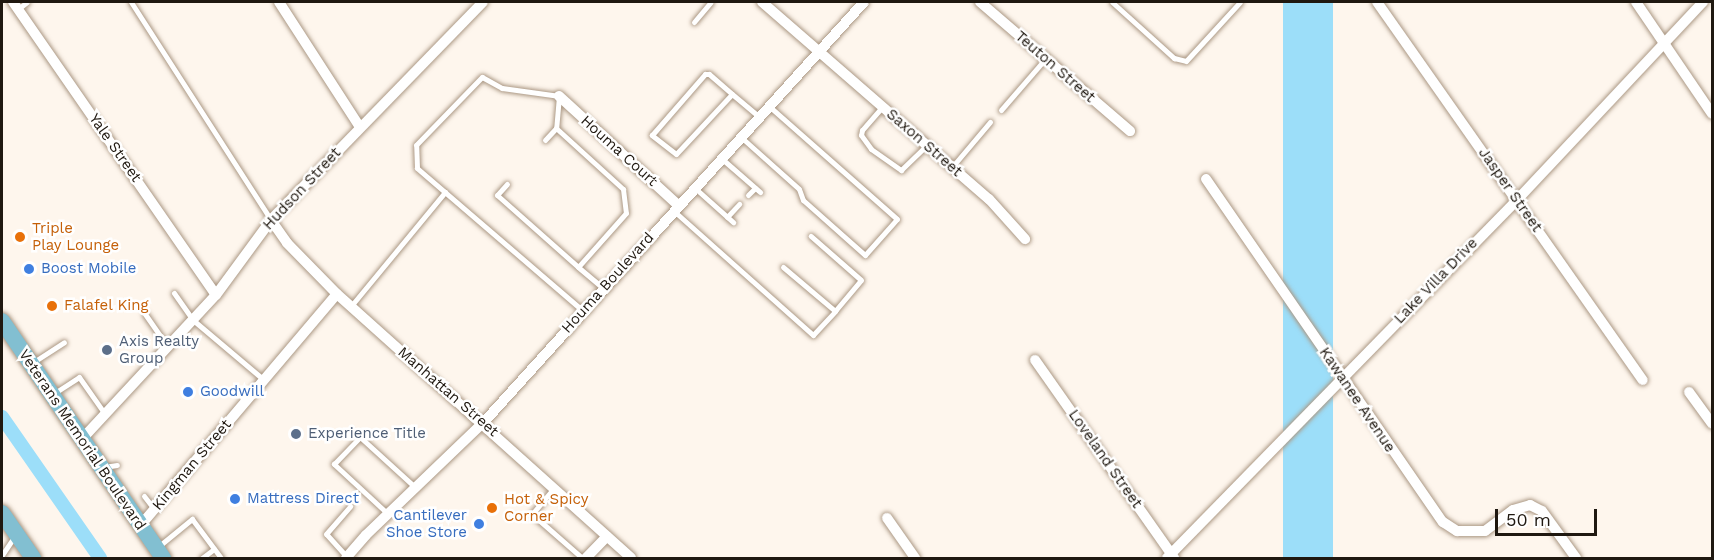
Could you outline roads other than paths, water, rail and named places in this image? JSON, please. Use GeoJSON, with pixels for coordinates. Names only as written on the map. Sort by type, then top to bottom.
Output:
{"type":"FeatureCollection","features":[{"type":"Feature","properties":{"kind":"main road","name":"Veterans Memorial Boulevard"},"geometry":{"type":"LineString","coordinates":[[2,321],[82,439],[109,466],[140,526],[159,553]]}},
{"type":"Feature","properties":{"kind":"main road"},"geometry":{"type":"LineString","coordinates":[[7,525],[33,558]]}},
{"type":"Feature","properties":{"kind":"street"},"geometry":{"type":"LineString","coordinates":[[279,2],[360,127]]}},
{"type":"Feature","properties":{"kind":"street","name":"Hudson Street"},"geometry":{"type":"LineString","coordinates":[[82,439],[216,295],[271,220],[483,2]]}},
{"type":"Feature","properties":{"kind":"street"},"geometry":{"type":"LineString","coordinates":[[762,2],[819,50]]}},
{"type":"Feature","properties":{"kind":"street","name":"Houma Boulevard"},"geometry":{"type":"LineString","coordinates":[[347,558],[415,487],[484,422],[582,310],[864,2]]}},
{"type":"Feature","properties":{"kind":"street","name":"Teuton Street"},"geometry":{"type":"LineString","coordinates":[[980,2],[1130,131]]}},
{"type":"Feature","properties":{"kind":"street","name":"Jasper Street"},"geometry":{"type":"LineString","coordinates":[[1377,2],[1643,380]]}},
{"type":"Feature","properties":{"kind":"street"},"geometry":{"type":"LineString","coordinates":[[1636,2],[1713,114]]}},
{"type":"Feature","properties":{"kind":"street","name":"Lake Villa Drive"},"geometry":{"type":"LineString","coordinates":[[1171,557],[1516,200],[1663,41],[1703,2]]}},
{"type":"Feature","properties":{"kind":"street","name":"Yale Street"},"geometry":{"type":"LineString","coordinates":[[15,5],[216,295]]}},
{"type":"Feature","properties":{"kind":"street","name":"Saxon Street"},"geometry":{"type":"LineString","coordinates":[[819,50],[952,167],[1025,239]]}},
{"type":"Feature","properties":{"kind":"street","name":"Houma Court"},"geometry":{"type":"LineString","coordinates":[[559,96],[676,208]]}},
{"type":"Feature","properties":{"kind":"street","name":"Kawanee Avenue"},"geometry":{"type":"LineString","coordinates":[[1206,179],[1443,522],[1457,531],[1485,531],[1523,506],[1536,508],[1547,517],[1576,558]]}},
{"type":"Feature","properties":{"kind":"street","name":"Manhattan Street"},"geometry":{"type":"LineString","coordinates":[[271,220],[287,243],[336,294],[484,422],[631,558]]}},
{"type":"Feature","properties":{"kind":"street","name":"Kingman Street"},"geometry":{"type":"LineString","coordinates":[[140,526],[336,294]]}},
{"type":"Feature","properties":{"kind":"street","name":"Loveland Street"},"geometry":{"type":"LineString","coordinates":[[1035,360],[1171,557]]}},
{"type":"Feature","properties":{"kind":"street"},"geometry":{"type":"LineString","coordinates":[[1689,392],[1713,424]]}},
{"type":"Feature","properties":{"kind":"street"},"geometry":{"type":"LineString","coordinates":[[887,518],[915,558]]}},
{"type":"Feature","properties":{"kind":"street"},"geometry":{"type":"LineString","coordinates":[[584,558],[607,536]]}},
{"type":"Feature","properties":{"kind":"lane"},"geometry":{"type":"LineString","coordinates":[[15,5],[27,2]]}},
{"type":"Feature","properties":{"kind":"lane"},"geometry":{"type":"LineString","coordinates":[[131,2],[271,220]]}},
{"type":"Feature","properties":{"kind":"lane"},"geometry":{"type":"LineString","coordinates":[[694,22],[711,2]]}},
{"type":"Feature","properties":{"kind":"lane"},"geometry":{"type":"LineString","coordinates":[[1112,2],[1174,58],[1186,60],[1240,2]]}},
{"type":"Feature","properties":{"kind":"lane"},"geometry":{"type":"LineString","coordinates":[[1001,110],[1045,59]]}},
{"type":"Feature","properties":{"kind":"lane"},"geometry":{"type":"LineString","coordinates":[[732,94],[681,152],[673,154],[652,135],[705,74],[732,94],[759,117]]}},
{"type":"Feature","properties":{"kind":"lane"},"geometry":{"type":"LineString","coordinates":[[545,140],[556,128],[559,96],[502,88],[482,77],[416,145],[417,168],[582,310]]}},
{"type":"Feature","properties":{"kind":"lane"},"geometry":{"type":"LineString","coordinates":[[741,136],[799,189],[803,200],[865,255],[897,219],[769,106]]}},
{"type":"Feature","properties":{"kind":"lane"},"geometry":{"type":"LineString","coordinates":[[883,106],[862,130],[861,135],[871,149],[901,170],[927,145]]}},
{"type":"Feature","properties":{"kind":"lane"},"geometry":{"type":"LineString","coordinates":[[952,167],[990,122]]}},
{"type":"Feature","properties":{"kind":"lane"},"geometry":{"type":"LineString","coordinates":[[556,128],[623,189],[627,202],[621,219],[578,267]]}},
{"type":"Feature","properties":{"kind":"lane"},"geometry":{"type":"LineString","coordinates":[[721,158],[757,190],[748,195]]}},
{"type":"Feature","properties":{"kind":"lane"},"geometry":{"type":"LineString","coordinates":[[507,184],[497,195],[603,288]]}},
{"type":"Feature","properties":{"kind":"lane"},"geometry":{"type":"LineString","coordinates":[[694,188],[733,222]]}},
{"type":"Feature","properties":{"kind":"lane"},"geometry":{"type":"LineString","coordinates":[[351,306],[445,192]]}},
{"type":"Feature","properties":{"kind":"lane"},"geometry":{"type":"LineString","coordinates":[[727,217],[739,204]]}},
{"type":"Feature","properties":{"kind":"lane"},"geometry":{"type":"LineString","coordinates":[[676,208],[813,335],[861,280],[811,236]]}},
{"type":"Feature","properties":{"kind":"lane"},"geometry":{"type":"LineString","coordinates":[[783,267],[835,311]]}},
{"type":"Feature","properties":{"kind":"lane"},"geometry":{"type":"LineString","coordinates":[[174,293],[193,320],[264,380]]}},
{"type":"Feature","properties":{"kind":"lane"},"geometry":{"type":"LineString","coordinates":[[145,314],[168,347]]}},
{"type":"Feature","properties":{"kind":"lane"},"geometry":{"type":"LineString","coordinates":[[31,364],[64,342]]}},
{"type":"Feature","properties":{"kind":"lane"},"geometry":{"type":"LineString","coordinates":[[52,395],[79,376],[105,414]]}},
{"type":"Feature","properties":{"kind":"lane"},"geometry":{"type":"LineString","coordinates":[[388,514],[334,464],[360,437],[415,487]]}},
{"type":"Feature","properties":{"kind":"lane"},"geometry":{"type":"LineString","coordinates":[[554,488],[532,514],[584,558]]}},
{"type":"Feature","properties":{"kind":"lane"},"geometry":{"type":"LineString","coordinates":[[144,496],[154,508]]}},
{"type":"Feature","properties":{"kind":"lane"},"geometry":{"type":"LineString","coordinates":[[347,558],[326,534],[350,506]]}},
{"type":"Feature","properties":{"kind":"lane"},"geometry":{"type":"LineString","coordinates":[[159,553],[192,519],[221,558]]}},
{"type":"Feature","properties":{"kind":"lane"},"geometry":{"type":"LineString","coordinates":[[2,555],[7,525]]}},
{"type":"Feature","properties":{"kind":"lane"},"geometry":{"type":"LineString","coordinates":[[202,558],[214,549]]}},
{"type":"Feature","properties":{"kind":"water"},"geometry":{"type":"Polygon","coordinates":[[[1283,2],[1333,2],[1333,558],[1283,558],[1283,2]]]}},
{"type":"Feature","properties":{"kind":"waterway"},"geometry":{"type":"LineString","coordinates":[[2,417],[100,558]]}},
{"type":"Feature","properties":{"kind":"place","name":"Triple Play Lounge"},"geometry":{"type":"Point","coordinates":[20,237]}},
{"type":"Feature","properties":{"kind":"place","name":"Boost Mobile"},"geometry":{"type":"Point","coordinates":[29,269]}},
{"type":"Feature","properties":{"kind":"place","name":"Falafel King"},"geometry":{"type":"Point","coordinates":[52,306]}},
{"type":"Feature","properties":{"kind":"place","name":"Axis Realty Group"},"geometry":{"type":"Point","coordinates":[107,350]}},
{"type":"Feature","properties":{"kind":"place","name":"Goodwill"},"geometry":{"type":"Point","coordinates":[188,392]}},
{"type":"Feature","properties":{"kind":"place","name":"Experience Title"},"geometry":{"type":"Point","coordinates":[296,434]}},
{"type":"Feature","properties":{"kind":"place","name":"Mattress Direct"},"geometry":{"type":"Point","coordinates":[235,499]}},
{"type":"Feature","properties":{"kind":"place","name":"Hot & Spicy Corner"},"geometry":{"type":"Point","coordinates":[492,508]}},
{"type":"Feature","properties":{"kind":"place","name":"Cantilever Shoe Store"},"geometry":{"type":"Point","coordinates":[479,524]}}]}
